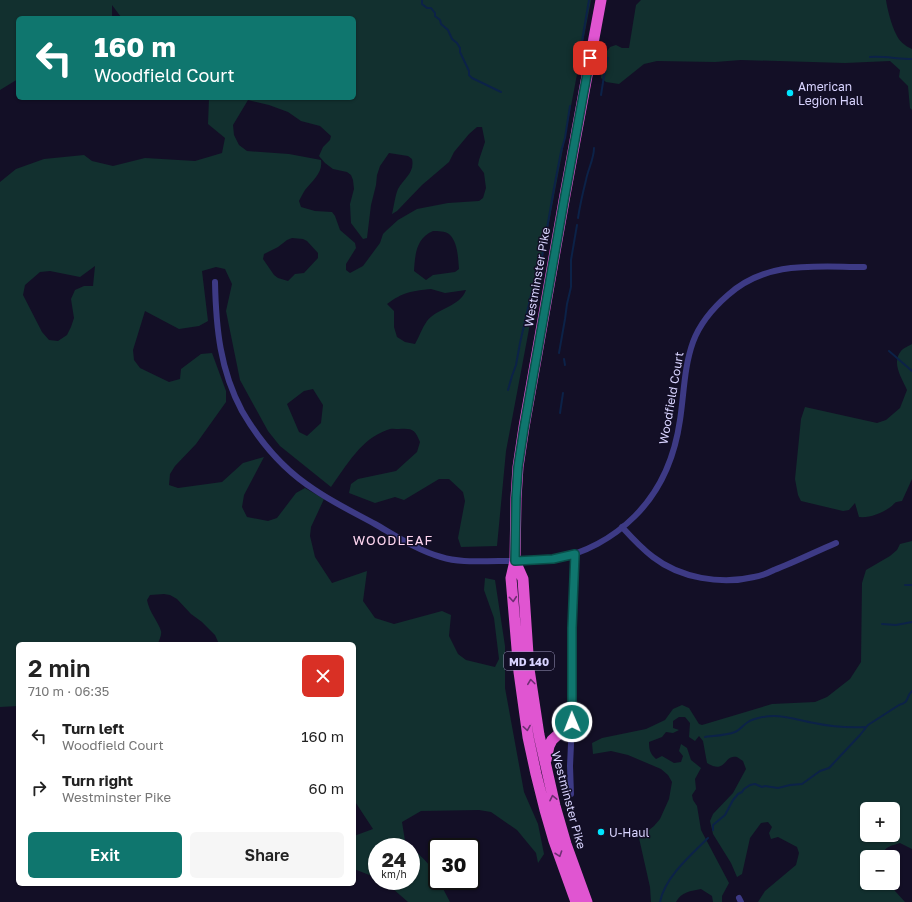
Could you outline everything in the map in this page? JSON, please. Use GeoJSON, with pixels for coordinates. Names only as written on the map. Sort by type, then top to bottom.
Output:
{"type":"FeatureCollection","features":[{"type":"Feature","properties":{"kind":"highway","name":"Westminster Pike"},"geometry":{"type":"LineString","coordinates":[[576,902],[554,841],[536,774],[528,737],[519,672],[511,578],[515,561],[518,467],[524,428],[601,0]]}},
{"type":"Feature","properties":{"kind":"highway","name":"Westminster Pike"},"geometry":{"type":"LineString","coordinates":[[515,561],[523,579],[529,669],[545,762],[555,806],[587,902]]}},
{"type":"Feature","properties":{"kind":"highway"},"geometry":{"type":"LineString","coordinates":[[545,762],[552,740],[572,722]]}},
{"type":"Feature","properties":{"kind":"street","name":"Woodfield Court"},"geometry":{"type":"LineString","coordinates":[[214,282],[215,315],[225,369],[242,410],[266,446],[299,479],[330,500],[404,541],[440,557],[473,562],[553,559],[575,554],[597,545],[622,527],[646,504],[668,468],[677,438],[685,378],[693,342],[711,311],[739,286],[775,270],[803,267],[864,267]]}},
{"type":"Feature","properties":{"kind":"street"},"geometry":{"type":"LineString","coordinates":[[622,527],[644,550],[662,563],[683,572],[711,579],[739,580],[755,577],[786,566],[836,543]]}},
{"type":"Feature","properties":{"kind":"street"},"geometry":{"type":"LineString","coordinates":[[571,794],[572,628],[575,554]]}},
{"type":"Feature","properties":{"kind":"green space"},"geometry":{"type":"Polygon","coordinates":[[[0,0],[591,0],[506,451],[497,546],[461,547],[458,538],[465,501],[463,492],[449,479],[439,479],[404,500],[395,497],[375,503],[349,493],[351,484],[358,479],[396,471],[417,452],[420,442],[417,435],[413,431],[404,429],[390,429],[378,434],[362,446],[331,487],[280,446],[268,431],[240,380],[226,311],[232,284],[225,269],[216,267],[202,271],[208,321],[199,326],[179,329],[145,311],[133,350],[134,360],[140,368],[169,382],[180,379],[181,369],[201,354],[212,353],[226,391],[226,402],[196,444],[175,466],[170,474],[169,485],[178,488],[222,482],[243,463],[264,457],[244,495],[242,507],[247,517],[268,521],[277,518],[296,493],[305,488],[324,499],[311,527],[310,536],[315,557],[332,583],[367,571],[363,601],[375,618],[394,624],[442,611],[451,615],[449,636],[458,654],[466,660],[495,667],[499,659],[494,618],[484,590],[485,578],[495,580],[505,646],[505,688],[524,792],[538,824],[544,854],[538,863],[536,853],[517,830],[491,812],[479,810],[421,811],[402,822],[405,838],[368,838],[368,874],[356,870],[356,835],[373,829],[356,803],[356,642],[218,642],[215,635],[202,622],[191,614],[177,599],[170,595],[164,594],[150,595],[147,600],[148,604],[161,631],[159,642],[16,642],[16,706],[0,707],[0,182],[16,169],[44,159],[84,155],[92,161],[113,166],[145,158],[195,161],[222,153],[225,138],[208,124],[209,100],[248,100],[356,100],[356,16],[120,16],[112,5],[112,16],[16,16],[16,80],[0,90],[0,0]],[[248,100],[233,125],[234,135],[239,145],[247,151],[289,154],[321,160],[319,173],[305,190],[299,201],[301,207],[315,211],[332,212],[340,230],[355,243],[356,248],[346,264],[346,270],[350,273],[363,266],[380,243],[383,234],[398,220],[417,209],[448,203],[479,201],[483,198],[486,188],[484,173],[478,165],[485,142],[482,127],[477,127],[469,134],[454,152],[449,162],[422,185],[397,211],[392,214],[398,189],[410,172],[413,164],[412,159],[408,156],[389,153],[380,166],[377,175],[371,205],[367,238],[363,239],[351,223],[350,204],[354,189],[351,175],[347,172],[333,169],[319,156],[323,147],[330,140],[331,136],[320,126],[301,121],[288,112],[269,105],[248,100]],[[433,231],[423,238],[416,253],[415,259],[414,271],[426,280],[433,275],[455,272],[459,269],[458,255],[452,237],[443,232],[433,231]],[[292,238],[264,254],[263,259],[274,275],[288,281],[295,274],[304,273],[318,258],[318,253],[307,241],[292,238]],[[95,266],[80,277],[50,271],[40,272],[25,285],[23,295],[42,332],[49,340],[58,341],[67,335],[74,318],[71,299],[75,290],[84,286],[93,286],[95,266]],[[431,289],[418,290],[403,295],[387,304],[394,311],[394,327],[397,337],[405,342],[415,344],[427,321],[436,313],[454,304],[463,296],[466,290],[445,293],[431,289]],[[313,389],[304,391],[287,404],[299,432],[307,436],[321,423],[323,405],[313,389]]]}},
{"type":"Feature","properties":{"kind":"green space"},"geometry":{"type":"Polygon","coordinates":[[[641,0],[886,0],[891,22],[897,37],[902,43],[912,49],[912,110],[910,108],[908,86],[899,77],[900,70],[890,61],[845,63],[741,60],[715,62],[657,61],[644,64],[619,84],[606,82],[601,78],[602,58],[610,47],[616,45],[622,48],[629,48],[636,5],[641,0]]]}},
{"type":"Feature","properties":{"kind":"green space"},"geometry":{"type":"Polygon","coordinates":[[[912,344],[912,479],[902,501],[895,503],[878,514],[859,517],[855,503],[849,510],[843,511],[801,501],[798,495],[795,479],[801,419],[805,407],[877,423],[886,420],[900,408],[907,390],[898,370],[897,360],[902,350],[912,344]]]}},
{"type":"Feature","properties":{"kind":"green space"},"geometry":{"type":"Polygon","coordinates":[[[912,541],[912,849],[900,843],[891,846],[886,850],[860,850],[860,890],[894,890],[905,902],[758,902],[765,891],[796,865],[799,853],[797,847],[778,837],[771,839],[769,833],[772,827],[768,822],[761,823],[750,838],[742,874],[737,877],[731,863],[713,834],[710,821],[713,814],[733,793],[746,769],[743,761],[737,757],[729,758],[722,766],[718,767],[707,763],[703,741],[699,736],[695,741],[689,737],[690,723],[685,717],[679,717],[673,721],[673,728],[679,730],[673,733],[666,732],[662,737],[649,742],[650,751],[656,759],[662,756],[674,763],[681,762],[683,756],[679,751],[681,744],[687,748],[691,760],[701,768],[695,779],[696,789],[692,795],[693,800],[697,806],[701,830],[729,883],[722,896],[722,902],[713,902],[712,896],[701,889],[683,894],[676,902],[651,902],[650,887],[639,838],[660,819],[669,799],[672,782],[668,775],[661,769],[628,755],[611,751],[593,754],[592,743],[602,738],[646,729],[665,720],[673,709],[682,705],[689,708],[699,724],[702,725],[772,704],[815,702],[827,697],[850,679],[861,662],[862,583],[866,570],[890,556],[897,550],[900,544],[912,541]]]}},
{"type":"Feature","properties":{"kind":"green space"},"geometry":{"type":"Polygon","coordinates":[[[420,855],[428,864],[428,890],[444,890],[450,902],[408,902],[394,890],[420,890],[420,855]]]}},
{"type":"Feature","properties":{"kind":"waterway"},"geometry":{"type":"LineString","coordinates":[[422,0],[422,4],[427,8],[431,8],[435,13],[435,16],[440,20],[441,24],[448,30],[452,39],[457,43],[469,71],[469,75],[472,78],[501,92]]}},
{"type":"Feature","properties":{"kind":"waterway"},"geometry":{"type":"LineString","coordinates":[[577,71],[589,0]]}},
{"type":"Feature","properties":{"kind":"waterway"},"geometry":{"type":"LineString","coordinates":[[870,57],[912,59]]}},
{"type":"Feature","properties":{"kind":"waterway"},"geometry":{"type":"LineString","coordinates":[[601,95],[608,58]]}},
{"type":"Feature","properties":{"kind":"waterway"},"geometry":{"type":"LineString","coordinates":[[508,390],[516,365],[531,295],[539,274],[570,106]]}},
{"type":"Feature","properties":{"kind":"waterway"},"geometry":{"type":"LineString","coordinates":[[578,218],[594,148]]}},
{"type":"Feature","properties":{"kind":"waterway"},"geometry":{"type":"LineString","coordinates":[[559,353],[571,287],[571,260],[577,225]]}},
{"type":"Feature","properties":{"kind":"waterway"},"geometry":{"type":"LineString","coordinates":[[889,351],[912,371]]}},
{"type":"Feature","properties":{"kind":"waterway"},"geometry":{"type":"LineString","coordinates":[[564,359],[565,365]]}},
{"type":"Feature","properties":{"kind":"waterway"},"geometry":{"type":"LineString","coordinates":[[560,413],[563,393]]}},
{"type":"Feature","properties":{"kind":"waterway"},"geometry":{"type":"LineString","coordinates":[[905,585],[912,585]]}},
{"type":"Feature","properties":{"kind":"waterway"},"geometry":{"type":"LineString","coordinates":[[882,624],[896,625],[912,622]]}},
{"type":"Feature","properties":{"kind":"waterway"},"geometry":{"type":"LineString","coordinates":[[713,830],[713,825],[725,815],[733,800],[744,789],[755,784],[762,787],[778,788],[802,784],[820,771],[829,768],[868,725],[899,705],[905,703],[912,691]]}},
{"type":"Feature","properties":{"kind":"waterway"},"geometry":{"type":"LineString","coordinates":[[705,737],[732,733],[746,723],[771,716],[779,716],[834,726],[866,727]]}},
{"type":"Feature","properties":{"kind":"waterway"},"geometry":{"type":"LineString","coordinates":[[660,902],[667,884],[673,875],[708,838]]}},
{"type":"Feature","properties":{"kind":"place","name":"American Legion Hall"},"geometry":{"type":"Point","coordinates":[790,93]}},
{"type":"Feature","properties":{"kind":"place","name":"U-Haul"},"geometry":{"type":"Point","coordinates":[601,832]}},
{"type":"Feature","properties":{"kind":"district","name":"WOODLEAF"},"geometry":{"type":"Point","coordinates":[393,540]}},
{"type":"Feature","properties":{"kind":"route"},"geometry":{"type":"LineString","coordinates":[[572,722],[572,628],[575,554],[553,559],[515,561],[516,498],[518,467],[526,416],[590,58]]}}]}
